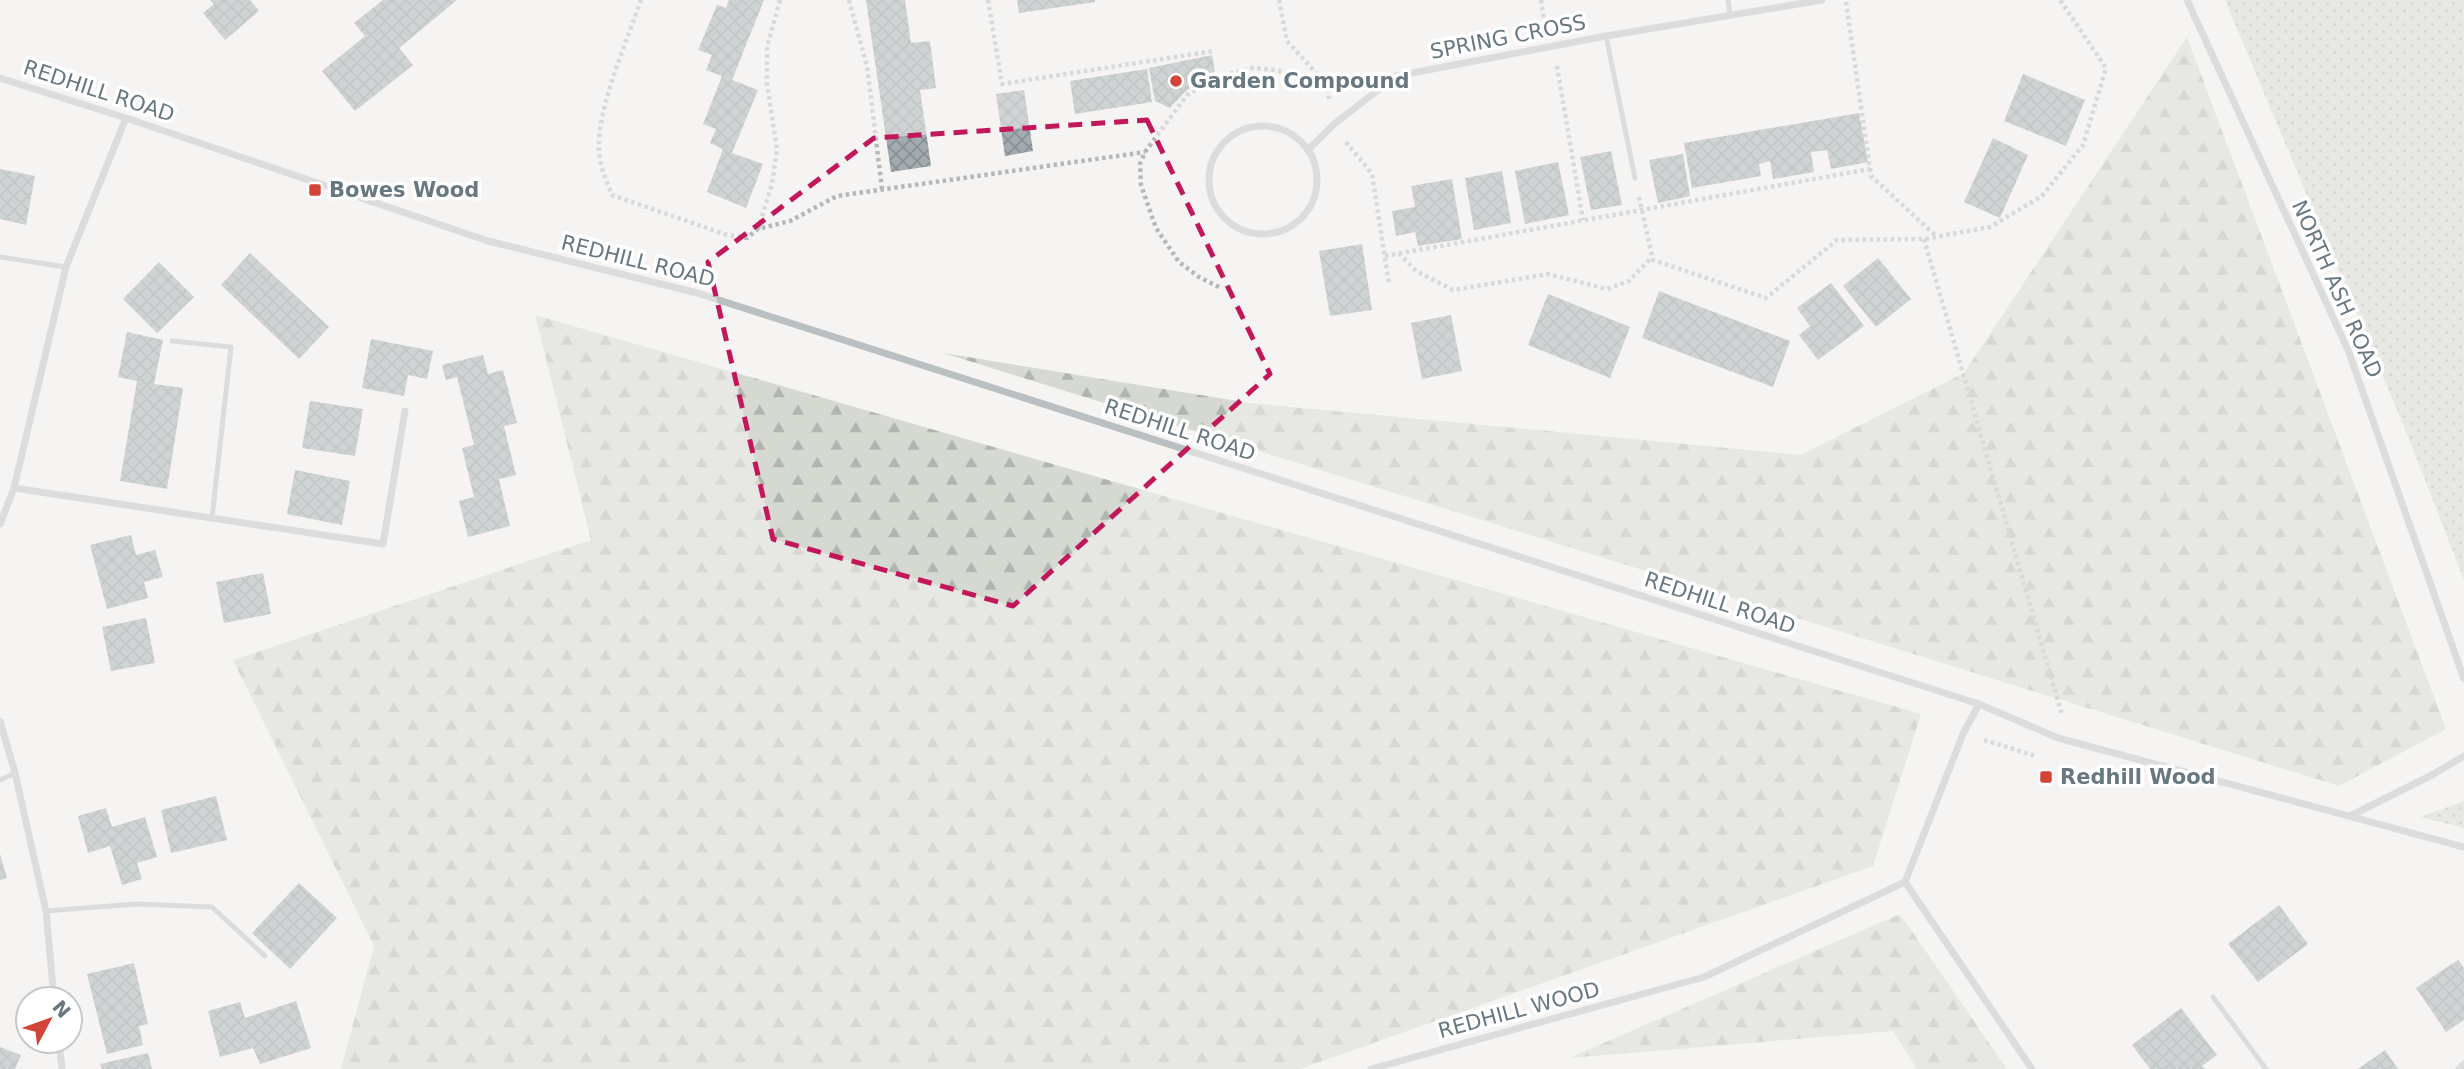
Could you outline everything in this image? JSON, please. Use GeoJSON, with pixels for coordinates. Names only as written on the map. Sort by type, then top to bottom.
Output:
{"type":"FeatureCollection","features":[{"type":"Feature","properties":{"kind":"street","name":"SPRING CROSS"},"geometry":{"type":"LineString","coordinates":[[1308,150],[1333,125],[1396,76],[1606,36],[1822,0]]}},
{"type":"Feature","properties":{"kind":"street","name":"NORTH ASH ROAD"},"geometry":{"type":"LineString","coordinates":[[2187,0],[2348,350],[2464,680]]}},
{"type":"Feature","properties":{"kind":"street","name":"REDHILL ROAD"},"geometry":{"type":"LineString","coordinates":[[0,78],[488,241],[698,293],[1979,704],[2041,733],[2464,847]]}},
{"type":"Feature","properties":{"kind":"street"},"geometry":{"type":"LineString","coordinates":[[0,524],[14,488],[66,267],[126,118]]}},
{"type":"Feature","properties":{"kind":"street"},"geometry":{"type":"LineString","coordinates":[[1258,127],[1277,128],[1294,136],[1308,150],[1316,168],[1317,187],[1306,215],[1291,227],[1277,233],[1258,235],[1240,230],[1222,217],[1212,200],[1210,170],[1217,152],[1229,138],[1240,131],[1258,127]]}},
{"type":"Feature","properties":{"kind":"street"},"geometry":{"type":"LineString","coordinates":[[14,488],[383,544],[405,411]]}},
{"type":"Feature","properties":{"kind":"street"},"geometry":{"type":"LineString","coordinates":[[1979,704],[1963,734],[1905,882],[2032,1069]]}},
{"type":"Feature","properties":{"kind":"street"},"geometry":{"type":"LineString","coordinates":[[0,721],[15,773],[46,911],[53,985]]}},
{"type":"Feature","properties":{"kind":"street"},"geometry":{"type":"LineString","coordinates":[[2349,817],[2464,756]]}},
{"type":"Feature","properties":{"kind":"street","name":"REDHILL WOOD"},"geometry":{"type":"LineString","coordinates":[[1371,1069],[1704,977],[1905,882]]}},
{"type":"Feature","properties":{"kind":"street"},"geometry":{"type":"LineString","coordinates":[[2459,1069],[2464,1064]]}},
{"type":"Feature","properties":{"kind":"lane"},"geometry":{"type":"LineString","coordinates":[[1728,0],[1730,15]]}},
{"type":"Feature","properties":{"kind":"lane"},"geometry":{"type":"LineString","coordinates":[[1606,36],[1635,178]]}},
{"type":"Feature","properties":{"kind":"lane"},"geometry":{"type":"LineString","coordinates":[[0,257],[66,267]]}},
{"type":"Feature","properties":{"kind":"lane"},"geometry":{"type":"LineString","coordinates":[[172,341],[231,347],[212,518]]}},
{"type":"Feature","properties":{"kind":"lane"},"geometry":{"type":"LineString","coordinates":[[0,780],[15,773]]}},
{"type":"Feature","properties":{"kind":"lane"},"geometry":{"type":"LineString","coordinates":[[46,911],[136,904],[212,907],[265,956]]}},
{"type":"Feature","properties":{"kind":"lane"},"geometry":{"type":"LineString","coordinates":[[2213,997],[2266,1069]]}},
{"type":"Feature","properties":{"kind":"path"},"geometry":{"type":"LineString","coordinates":[[641,0],[605,104],[598,146],[602,170],[612,195],[727,235],[747,238],[758,229],[790,221],[837,195],[1145,152]]}},
{"type":"Feature","properties":{"kind":"path"},"geometry":{"type":"LineString","coordinates":[[758,229],[772,184],[777,150],[767,83],[767,47],[780,0]]}},
{"type":"Feature","properties":{"kind":"path"},"geometry":{"type":"LineString","coordinates":[[849,0],[867,66],[882,189]]}},
{"type":"Feature","properties":{"kind":"path"},"geometry":{"type":"LineString","coordinates":[[988,0],[1002,84],[1213,51]]}},
{"type":"Feature","properties":{"kind":"path"},"geometry":{"type":"LineString","coordinates":[[1279,0],[1287,41],[1327,85],[1333,125],[1372,174],[1390,284]]}},
{"type":"Feature","properties":{"kind":"path"},"geometry":{"type":"LineString","coordinates":[[1846,0],[1871,176],[1937,237]]}},
{"type":"Feature","properties":{"kind":"path"},"geometry":{"type":"LineString","coordinates":[[1635,178],[1653,260],[1766,298],[1837,240],[1924,239],[1990,227],[2042,196],[2083,145],[2105,68],[2060,0]]}},
{"type":"Feature","properties":{"kind":"path"},"geometry":{"type":"LineString","coordinates":[[1554,46],[1583,220]]}},
{"type":"Feature","properties":{"kind":"path"},"geometry":{"type":"LineString","coordinates":[[1219,287],[1199,277],[1179,262],[1156,228],[1141,185],[1140,163],[1145,152],[1186,95],[1218,77],[1252,68],[1276,70],[1327,85]]}},
{"type":"Feature","properties":{"kind":"path"},"geometry":{"type":"LineString","coordinates":[[1385,256],[1870,169]]}},
{"type":"Feature","properties":{"kind":"path"},"geometry":{"type":"LineString","coordinates":[[1924,239],[2070,741]]}},
{"type":"Feature","properties":{"kind":"path"},"geometry":{"type":"LineString","coordinates":[[1399,253],[1416,271],[1453,290],[1548,274],[1607,289],[1629,281],[1653,256]]}},
{"type":"Feature","properties":{"kind":"highlighted area"},"geometry":{"type":"Polygon","coordinates":[[[1147,120],[1270,374],[1013,606],[773,539],[708,262],[874,138],[1147,120]]]}},
{"type":"Feature","properties":{"kind":"green space"},"geometry":{"type":"Polygon","coordinates":[[[2225,0],[2464,0],[2464,580],[2407,434],[2225,0]]]}},
{"type":"Feature","properties":{"kind":"green space"},"geometry":{"type":"Polygon","coordinates":[[[2187,37],[2446,729],[2339,786],[943,353],[1250,403],[1801,455],[1964,373],[2187,37]]]}},
{"type":"Feature","properties":{"kind":"green space"},"geometry":{"type":"Polygon","coordinates":[[[535,315],[1921,714],[1873,866],[1300,1069],[341,1069],[374,946],[233,660],[591,540],[535,315]]]}},
{"type":"Feature","properties":{"kind":"green space"},"geometry":{"type":"Polygon","coordinates":[[[2464,801],[2464,828],[2421,817],[2464,801]]]}},
{"type":"Feature","properties":{"kind":"green space"},"geometry":{"type":"Polygon","coordinates":[[[1900,914],[2007,1069],[1917,1069],[1893,1031],[1569,1058],[1900,914]]]}},
{"type":"Feature","properties":{"kind":"building"},"geometry":{"type":"Polygon","coordinates":[[[210,0],[250,0],[259,11],[225,40],[203,13],[214,4],[210,0]]]}},
{"type":"Feature","properties":{"kind":"building"},"geometry":{"type":"Polygon","coordinates":[[[383,0],[457,0],[399,48],[413,65],[355,111],[322,71],[365,36],[354,23],[383,0]]]}},
{"type":"Feature","properties":{"kind":"building"},"geometry":{"type":"Polygon","coordinates":[[[729,0],[764,0],[732,80],[758,90],[732,153],[763,164],[746,208],[707,192],[723,149],[710,143],[716,129],[703,124],[722,76],[706,70],[712,55],[698,50],[717,5],[726,8],[729,0]]]}},
{"type":"Feature","properties":{"kind":"building"},"geometry":{"type":"Polygon","coordinates":[[[866,0],[905,0],[911,43],[930,41],[936,88],[920,90],[931,166],[891,172],[866,0]]]}},
{"type":"Feature","properties":{"kind":"building"},"geometry":{"type":"Polygon","coordinates":[[[1017,0],[1095,0],[1095,2],[1019,13],[1017,0]]]}},
{"type":"Feature","properties":{"kind":"building","name":"Garden Compound"},"geometry":{"type":"Polygon","coordinates":[[[1212,55],[1215,72],[1186,91],[1170,108],[1155,101],[1149,68],[1212,55]]]}},
{"type":"Feature","properties":{"kind":"building"},"geometry":{"type":"Polygon","coordinates":[[[1147,69],[1152,102],[1075,114],[1070,81],[1147,69]]]}},
{"type":"Feature","properties":{"kind":"building"},"geometry":{"type":"Polygon","coordinates":[[[2023,74],[2085,100],[2066,146],[2004,121],[2023,74]]]}},
{"type":"Feature","properties":{"kind":"building"},"geometry":{"type":"Polygon","coordinates":[[[1024,90],[1033,151],[1005,156],[996,94],[1024,90]]]}},
{"type":"Feature","properties":{"kind":"building"},"geometry":{"type":"Polygon","coordinates":[[[1859,113],[1868,162],[1831,169],[1827,150],[1811,152],[1814,172],[1773,179],[1770,161],[1759,164],[1761,176],[1692,188],[1684,143],[1859,113]]]}},
{"type":"Feature","properties":{"kind":"building"},"geometry":{"type":"Polygon","coordinates":[[[1993,138],[2028,155],[2000,218],[1964,202],[1993,138]]]}},
{"type":"Feature","properties":{"kind":"building"},"geometry":{"type":"Polygon","coordinates":[[[1611,151],[1622,205],[1591,210],[1580,157],[1611,151]]]}},
{"type":"Feature","properties":{"kind":"building"},"geometry":{"type":"Polygon","coordinates":[[[1683,154],[1690,196],[1658,203],[1649,160],[1683,154]]]}},
{"type":"Feature","properties":{"kind":"building"},"geometry":{"type":"Polygon","coordinates":[[[1558,162],[1569,215],[1525,224],[1515,171],[1558,162]]]}},
{"type":"Feature","properties":{"kind":"building"},"geometry":{"type":"Polygon","coordinates":[[[0,169],[35,176],[26,225],[0,219],[0,169]]]}},
{"type":"Feature","properties":{"kind":"building"},"geometry":{"type":"Polygon","coordinates":[[[1502,171],[1511,223],[1474,230],[1465,178],[1502,171]]]}},
{"type":"Feature","properties":{"kind":"building"},"geometry":{"type":"Polygon","coordinates":[[[1452,179],[1462,239],[1418,246],[1415,232],[1396,236],[1392,211],[1415,207],[1411,186],[1452,179]]]}},
{"type":"Feature","properties":{"kind":"building"},"geometry":{"type":"Polygon","coordinates":[[[1362,244],[1372,310],[1330,316],[1319,251],[1362,244]]]}},
{"type":"Feature","properties":{"kind":"building"},"geometry":{"type":"Polygon","coordinates":[[[250,253],[329,327],[299,359],[221,285],[250,253]]]}},
{"type":"Feature","properties":{"kind":"building"},"geometry":{"type":"Polygon","coordinates":[[[1878,258],[1911,299],[1876,327],[1843,286],[1878,258]]]}},
{"type":"Feature","properties":{"kind":"building"},"geometry":{"type":"Polygon","coordinates":[[[159,262],[194,297],[157,333],[123,299],[159,262]]]}},
{"type":"Feature","properties":{"kind":"building"},"geometry":{"type":"Polygon","coordinates":[[[1831,283],[1864,326],[1818,360],[1799,335],[1810,326],[1797,308],[1831,283]]]}},
{"type":"Feature","properties":{"kind":"building"},"geometry":{"type":"Polygon","coordinates":[[[1659,291],[1790,341],[1773,387],[1642,338],[1659,291]]]}},
{"type":"Feature","properties":{"kind":"building"},"geometry":{"type":"Polygon","coordinates":[[[1548,294],[1630,327],[1610,378],[1528,345],[1548,294]]]}},
{"type":"Feature","properties":{"kind":"building"},"geometry":{"type":"Polygon","coordinates":[[[1451,315],[1462,371],[1422,379],[1411,323],[1451,315]]]}},
{"type":"Feature","properties":{"kind":"building"},"geometry":{"type":"Polygon","coordinates":[[[127,332],[163,340],[154,384],[183,388],[167,489],[120,481],[137,381],[118,377],[127,332]]]}},
{"type":"Feature","properties":{"kind":"building"},"geometry":{"type":"Polygon","coordinates":[[[371,339],[433,351],[427,379],[408,375],[404,396],[362,388],[371,339]]]}},
{"type":"Feature","properties":{"kind":"building"},"geometry":{"type":"Polygon","coordinates":[[[483,355],[488,374],[503,370],[517,423],[504,426],[516,475],[499,479],[510,526],[468,537],[459,501],[474,497],[462,448],[474,445],[457,377],[446,380],[442,365],[483,355]]]}},
{"type":"Feature","properties":{"kind":"building"},"geometry":{"type":"Polygon","coordinates":[[[310,401],[363,409],[355,456],[302,448],[310,401]]]}},
{"type":"Feature","properties":{"kind":"building"},"geometry":{"type":"Polygon","coordinates":[[[295,470],[350,481],[342,525],[287,514],[295,470]]]}},
{"type":"Feature","properties":{"kind":"building"},"geometry":{"type":"Polygon","coordinates":[[[131,535],[136,555],[155,550],[163,577],[144,582],[148,598],[107,609],[90,545],[131,535]]]}},
{"type":"Feature","properties":{"kind":"building"},"geometry":{"type":"Polygon","coordinates":[[[263,573],[271,614],[224,623],[216,582],[263,573]]]}},
{"type":"Feature","properties":{"kind":"building"},"geometry":{"type":"Polygon","coordinates":[[[146,618],[155,663],[111,671],[102,627],[146,618]]]}},
{"type":"Feature","properties":{"kind":"building"},"geometry":{"type":"Polygon","coordinates":[[[216,796],[227,840],[171,853],[161,810],[216,796]]]}},
{"type":"Feature","properties":{"kind":"building"},"geometry":{"type":"Polygon","coordinates":[[[106,808],[112,827],[145,817],[157,857],[137,863],[142,879],[122,885],[110,846],[88,853],[78,816],[106,808]]]}},
{"type":"Feature","properties":{"kind":"building"},"geometry":{"type":"Polygon","coordinates":[[[0,854],[7,878],[0,880],[0,854]]]}},
{"type":"Feature","properties":{"kind":"building"},"geometry":{"type":"Polygon","coordinates":[[[299,883],[337,918],[290,969],[252,933],[299,883]]]}},
{"type":"Feature","properties":{"kind":"building"},"geometry":{"type":"Polygon","coordinates":[[[2279,905],[2308,944],[2258,982],[2228,944],[2279,905]]]}},
{"type":"Feature","properties":{"kind":"building"},"geometry":{"type":"Polygon","coordinates":[[[2458,960],[2464,968],[2464,1020],[2446,1032],[2416,988],[2458,960]]]}},
{"type":"Feature","properties":{"kind":"building"},"geometry":{"type":"Polygon","coordinates":[[[134,963],[148,1024],[139,1026],[143,1045],[107,1054],[87,974],[134,963]]]}},
{"type":"Feature","properties":{"kind":"building"},"geometry":{"type":"Polygon","coordinates":[[[296,1001],[311,1048],[260,1064],[253,1048],[220,1057],[208,1011],[240,1002],[245,1018],[296,1001]]]}},
{"type":"Feature","properties":{"kind":"building"},"geometry":{"type":"Polygon","coordinates":[[[2181,1008],[2217,1055],[2202,1066],[2205,1069],[2150,1069],[2132,1045],[2181,1008]]]}},
{"type":"Feature","properties":{"kind":"building"},"geometry":{"type":"Polygon","coordinates":[[[0,1047],[14,1052],[14,1055],[21,1055],[15,1069],[0,1069],[0,1047]]]}},
{"type":"Feature","properties":{"kind":"building"},"geometry":{"type":"Polygon","coordinates":[[[2385,1050],[2398,1069],[2358,1069],[2385,1050]]]}},
{"type":"Feature","properties":{"kind":"building"},"geometry":{"type":"Polygon","coordinates":[[[148,1053],[152,1069],[102,1069],[100,1064],[148,1053]]]}},
{"type":"Feature","properties":{"kind":"place","name":"Garden Compound"},"geometry":{"type":"Point","coordinates":[1176,81]}},
{"type":"Feature","properties":{"kind":"place","name":"Bowes Wood"},"geometry":{"type":"Point","coordinates":[315,190]}},
{"type":"Feature","properties":{"kind":"place","name":"Redhill Wood"},"geometry":{"type":"Point","coordinates":[2046,777]}}]}
